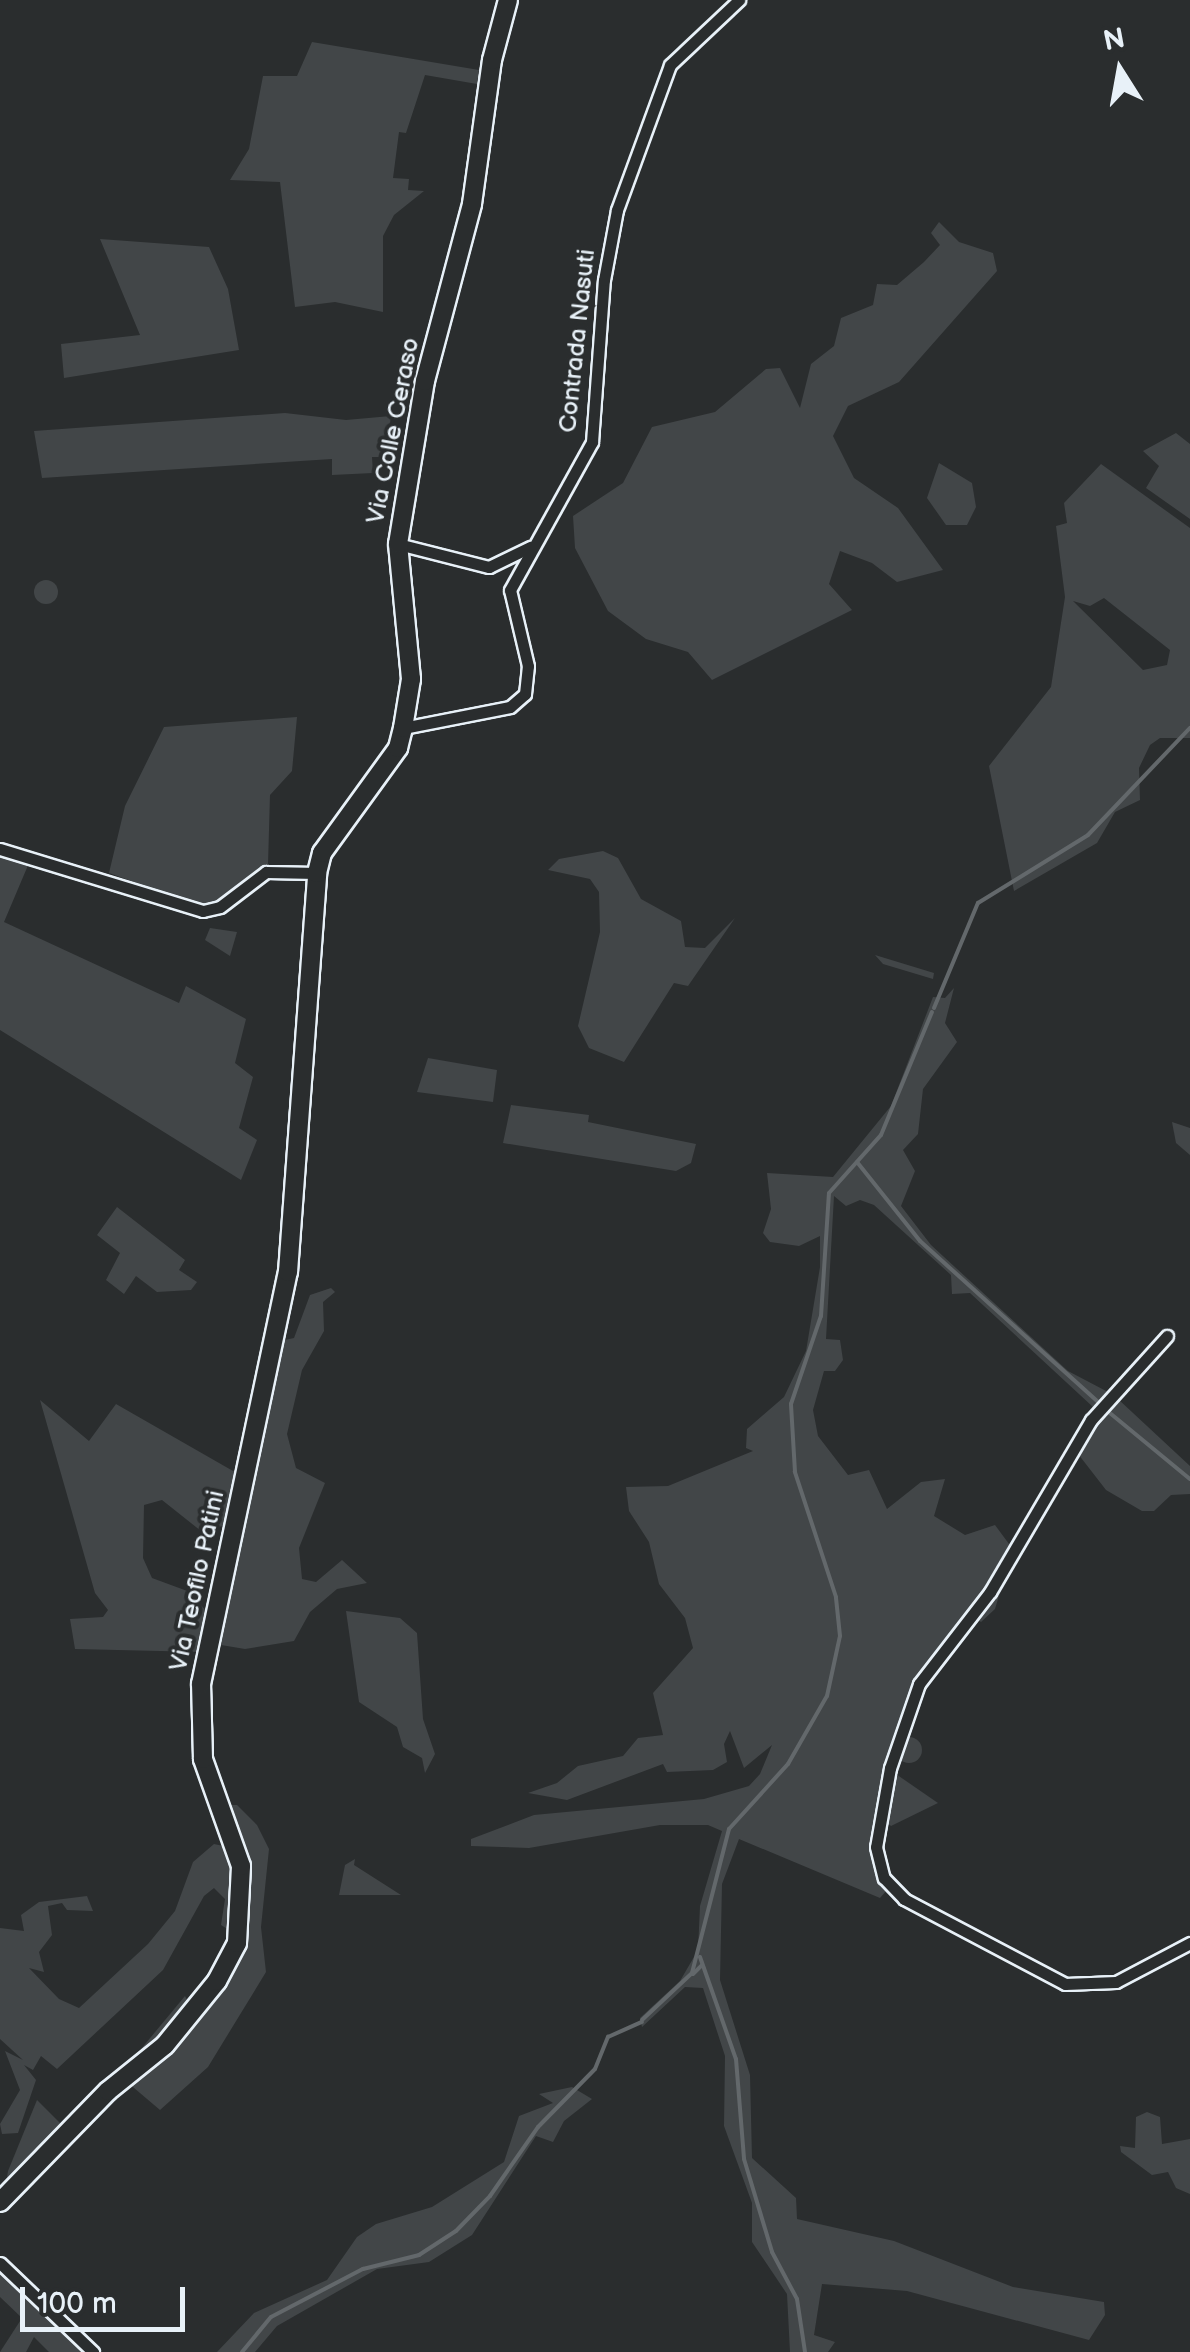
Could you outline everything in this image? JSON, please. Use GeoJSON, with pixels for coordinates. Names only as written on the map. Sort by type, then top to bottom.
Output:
{"type":"FeatureCollection","features":[{"type":"Feature","properties":{"kind":"street","name":"Via Colle Ceraso"},"geometry":{"type":"LineString","coordinates":[[322,853],[398,748],[411,678],[398,544],[425,381],[472,204],[492,60],[508,0]]}},
{"type":"Feature","properties":{"kind":"street","name":"Contrada Nasuti"},"geometry":{"type":"LineString","coordinates":[[402,728],[510,707],[525,694],[528,666],[510,590],[592,442],[604,280],[617,210],[670,65],[739,0]]}},
{"type":"Feature","properties":{"kind":"street"},"geometry":{"type":"LineString","coordinates":[[398,544],[489,567],[534,544]]}},
{"type":"Feature","properties":{"kind":"street"},"geometry":{"type":"LineString","coordinates":[[0,849],[203,911],[220,908],[266,872],[316,873]]}},
{"type":"Feature","properties":{"kind":"street","name":"Via Teofilo Patini"},"geometry":{"type":"LineString","coordinates":[[0,2202],[108,2091],[165,2045],[217,1981],[237,1943],[243,1882],[204,1766],[201,1684],[288,1272],[316,873],[322,853]]}},
{"type":"Feature","properties":{"kind":"street"},"geometry":{"type":"LineString","coordinates":[[1167,1336],[1092,1420],[990,1592],[919,1684],[890,1768],[876,1847],[890,1889],[1065,1984],[1116,1982],[1190,1943]]}},
{"type":"Feature","properties":{"kind":"street"},"geometry":{"type":"LineString","coordinates":[[0,2262],[92,2352]]}},
{"type":"Feature","properties":{"kind":"shaded area"},"geometry":{"type":"Polygon","coordinates":[[[312,42],[479,70],[477,84],[425,75],[406,133],[399,132],[393,178],[409,179],[408,190],[424,191],[394,215],[383,236],[383,312],[335,302],[295,307],[280,182],[230,180],[249,149],[263,76],[297,76],[312,42]]]}},
{"type":"Feature","properties":{"kind":"shaded area"},"geometry":{"type":"Polygon","coordinates":[[[939,222],[959,242],[993,253],[997,271],[899,382],[848,406],[833,436],[854,478],[898,508],[943,570],[897,582],[872,563],[840,551],[829,584],[852,610],[712,680],[688,652],[646,639],[608,611],[575,548],[573,516],[623,483],[652,427],[715,412],[766,369],[780,368],[800,408],[811,364],[834,346],[841,318],[873,305],[877,284],[897,285],[924,262],[940,245],[931,233],[939,222]]]}},
{"type":"Feature","properties":{"kind":"shaded area"},"geometry":{"type":"Polygon","coordinates":[[[100,239],[209,247],[228,289],[239,350],[64,378],[61,344],[140,335],[100,239]]]}},
{"type":"Feature","properties":{"kind":"shaded area"},"geometry":{"type":"Polygon","coordinates":[[[285,413],[346,420],[391,416],[386,457],[372,457],[373,473],[332,475],[332,459],[42,478],[34,431],[285,413]]]}},
{"type":"Feature","properties":{"kind":"shaded area"},"geometry":{"type":"Polygon","coordinates":[[[1176,433],[1190,444],[1190,519],[1146,488],[1159,466],[1143,451],[1176,433]]]}},
{"type":"Feature","properties":{"kind":"shaded area"},"geometry":{"type":"Polygon","coordinates":[[[939,463],[972,483],[976,507],[967,525],[946,525],[927,498],[939,463]]]}},
{"type":"Feature","properties":{"kind":"shaded area"},"geometry":{"type":"Polygon","coordinates":[[[1101,464],[1190,528],[1190,738],[1160,738],[1150,745],[1139,768],[1140,800],[1115,812],[1097,843],[1014,891],[989,766],[1051,687],[1065,597],[1056,526],[1067,523],[1064,503],[1101,464]],[[1104,598],[1090,606],[1073,601],[1143,670],[1167,665],[1170,650],[1104,598]]]}},
{"type":"Feature","properties":{"kind":"shaded area"},"geometry":{"type":"Polygon","coordinates":[[[46,580],[55,583],[55,601],[46,604],[37,601],[34,592],[37,583],[46,580]]]}},
{"type":"Feature","properties":{"kind":"shaded area"},"geometry":{"type":"Polygon","coordinates":[[[297,717],[292,771],[270,795],[268,865],[232,899],[207,908],[109,873],[125,806],[164,727],[297,717]]]}},
{"type":"Feature","properties":{"kind":"shaded area"},"geometry":{"type":"Polygon","coordinates":[[[603,851],[618,858],[641,899],[681,921],[685,947],[705,948],[735,918],[688,986],[674,983],[624,1062],[589,1048],[578,1026],[600,932],[599,892],[590,879],[548,870],[559,859],[603,851]]]}},
{"type":"Feature","properties":{"kind":"shaded area"},"geometry":{"type":"Polygon","coordinates":[[[0,852],[29,863],[4,922],[179,1003],[186,986],[246,1019],[235,1063],[253,1077],[239,1128],[257,1140],[241,1180],[0,1030],[0,852]]]}},
{"type":"Feature","properties":{"kind":"shaded area"},"geometry":{"type":"Polygon","coordinates":[[[210,928],[237,932],[230,956],[205,940],[210,928]]]}},
{"type":"Feature","properties":{"kind":"shaded area"},"geometry":{"type":"Polygon","coordinates":[[[875,955],[934,973],[933,979],[883,964],[875,955]]]}},
{"type":"Feature","properties":{"kind":"shaded area"},"geometry":{"type":"Polygon","coordinates":[[[954,988],[945,1023],[957,1042],[923,1089],[918,1134],[903,1150],[915,1171],[901,1206],[931,1245],[1068,1371],[1108,1392],[1093,1407],[970,1293],[952,1294],[951,1275],[874,1205],[860,1200],[846,1206],[834,1196],[826,1339],[840,1340],[843,1360],[835,1371],[824,1371],[813,1410],[818,1436],[848,1475],[869,1470],[887,1509],[921,1482],[945,1479],[934,1516],[965,1535],[995,1525],[1012,1548],[992,1580],[1001,1589],[995,1609],[981,1622],[968,1613],[904,1706],[872,1826],[875,1870],[887,1890],[880,1898],[739,1839],[722,1884],[720,1980],[750,2075],[752,2158],[796,2198],[797,2219],[894,2241],[1013,2287],[1104,2302],[1105,2315],[1089,2340],[907,2291],[822,2284],[814,2335],[835,2342],[828,2352],[790,2352],[787,2294],[752,2242],[752,2203],[724,2126],[725,2056],[703,1988],[685,1987],[642,2027],[640,2018],[680,1981],[698,1950],[700,1906],[722,1831],[708,1825],[660,1825],[529,1848],[471,1846],[471,1839],[534,1815],[704,1799],[749,1786],[760,1774],[772,1745],[744,1768],[730,1731],[724,1744],[727,1762],[713,1770],[667,1772],[663,1764],[567,1800],[528,1793],[557,1783],[578,1766],[623,1756],[638,1738],[663,1735],[653,1693],[693,1648],[685,1618],[659,1584],[649,1542],[629,1511],[626,1487],[668,1486],[753,1451],[746,1448],[747,1429],[784,1397],[806,1351],[820,1267],[820,1236],[799,1246],[770,1242],[763,1233],[771,1209],[767,1173],[833,1177],[891,1106],[933,997],[945,998],[954,988]]]}},
{"type":"Feature","properties":{"kind":"shaded area"},"geometry":{"type":"Polygon","coordinates":[[[428,1058],[497,1070],[493,1102],[417,1092],[428,1058]]]}},
{"type":"Feature","properties":{"kind":"shaded area"},"geometry":{"type":"Polygon","coordinates":[[[511,1105],[589,1115],[588,1122],[696,1144],[691,1163],[676,1171],[503,1143],[511,1105]]]}},
{"type":"Feature","properties":{"kind":"shaded area"},"geometry":{"type":"Polygon","coordinates":[[[1172,1122],[1190,1128],[1190,1155],[1176,1143],[1172,1122]]]}},
{"type":"Feature","properties":{"kind":"shaded area"},"geometry":{"type":"Polygon","coordinates":[[[117,1207],[185,1260],[179,1270],[197,1282],[191,1290],[157,1292],[136,1276],[124,1294],[106,1280],[120,1253],[97,1235],[117,1207]]]}},
{"type":"Feature","properties":{"kind":"shaded area"},"geometry":{"type":"Polygon","coordinates":[[[331,1288],[335,1292],[323,1302],[324,1331],[302,1370],[287,1434],[296,1468],[325,1483],[299,1548],[302,1579],[316,1582],[342,1560],[367,1583],[337,1589],[310,1612],[294,1641],[245,1649],[221,1645],[280,1341],[294,1338],[310,1295],[331,1288]]]}},
{"type":"Feature","properties":{"kind":"shaded area"},"geometry":{"type":"Polygon","coordinates":[[[1118,1399],[1190,1466],[1190,1494],[1171,1495],[1154,1511],[1142,1511],[1106,1490],[1075,1450],[1118,1399]]]}},
{"type":"Feature","properties":{"kind":"shaded area"},"geometry":{"type":"Polygon","coordinates":[[[40,1400],[89,1441],[116,1404],[240,1475],[232,1524],[201,1531],[162,1500],[144,1505],[143,1558],[152,1578],[190,1592],[212,1618],[203,1652],[75,1649],[70,1619],[103,1617],[108,1610],[95,1593],[40,1400]]]}},
{"type":"Feature","properties":{"kind":"shaded area"},"geometry":{"type":"Polygon","coordinates":[[[346,1611],[400,1618],[417,1633],[423,1719],[435,1754],[425,1773],[422,1758],[403,1747],[397,1727],[359,1702],[346,1611]]]}},
{"type":"Feature","properties":{"kind":"shaded area"},"geometry":{"type":"Polygon","coordinates":[[[909,1737],[918,1741],[922,1750],[918,1759],[909,1763],[900,1759],[896,1750],[900,1741],[909,1737]]]}},
{"type":"Feature","properties":{"kind":"shaded area"},"geometry":{"type":"Polygon","coordinates":[[[893,1772],[938,1803],[891,1826],[884,1820],[893,1772]]]}},
{"type":"Feature","properties":{"kind":"shaded area"},"geometry":{"type":"Polygon","coordinates":[[[226,1805],[237,1805],[257,1825],[269,1849],[261,1927],[266,1972],[208,2067],[160,2110],[127,2082],[242,1945],[226,1805]]]}},
{"type":"Feature","properties":{"kind":"shaded area"},"geometry":{"type":"Polygon","coordinates":[[[214,1844],[228,1847],[234,1858],[234,1933],[221,1925],[225,1899],[214,1888],[204,1896],[163,1970],[57,2069],[41,2056],[33,2070],[24,2065],[36,2080],[18,2133],[2,2134],[0,2124],[20,2090],[5,2051],[23,2060],[0,2039],[0,1928],[24,1931],[21,1915],[39,1902],[87,1896],[93,1911],[67,1910],[62,1903],[48,1906],[52,1935],[39,1952],[44,1972],[29,1968],[59,1999],[79,2008],[148,1944],[175,1911],[193,1862],[214,1844]]]}},
{"type":"Feature","properties":{"kind":"shaded area"},"geometry":{"type":"Polygon","coordinates":[[[355,1859],[354,1865],[401,1895],[339,1895],[345,1865],[355,1859]]]}},
{"type":"Feature","properties":{"kind":"shaded area"},"geometry":{"type":"Polygon","coordinates":[[[185,1996],[191,2008],[136,2062],[141,2049],[185,1996]]]}},
{"type":"Feature","properties":{"kind":"shaded area"},"geometry":{"type":"Polygon","coordinates":[[[572,2087],[592,2099],[564,2121],[553,2142],[536,2136],[472,2235],[429,2262],[377,2269],[277,2326],[255,2352],[217,2352],[254,2313],[327,2280],[357,2237],[376,2224],[432,2207],[504,2162],[519,2116],[553,2103],[539,2094],[572,2087]]]}},
{"type":"Feature","properties":{"kind":"shaded area"},"geometry":{"type":"Polygon","coordinates":[[[37,2100],[61,2124],[6,2184],[8,2171],[37,2100]]]}},
{"type":"Feature","properties":{"kind":"shaded area"},"geometry":{"type":"Polygon","coordinates":[[[1147,2112],[1160,2117],[1162,2144],[1190,2139],[1190,2194],[1176,2188],[1168,2172],[1152,2175],[1121,2152],[1120,2146],[1135,2148],[1136,2117],[1147,2112]]]}},
{"type":"Feature","properties":{"kind":"shaded area"},"geometry":{"type":"Polygon","coordinates":[[[0,2271],[83,2352],[49,2352],[34,2337],[26,2352],[0,2352],[22,2318],[0,2297],[0,2271]]]}},
{"type":"Feature","properties":{"kind":"waterway"},"geometry":{"type":"LineString","coordinates":[[934,1008],[978,903],[1088,835],[1190,728]]}},
{"type":"Feature","properties":{"kind":"waterway"},"geometry":{"type":"LineString","coordinates":[[642,2020],[692,1973],[729,1829],[788,1764],[827,1696],[840,1636],[836,1597],[795,1472],[791,1404],[821,1316],[829,1193],[881,1135],[932,1012]]}},
{"type":"Feature","properties":{"kind":"waterway"},"geometry":{"type":"LineString","coordinates":[[857,1162],[920,1241],[1097,1401]]}},
{"type":"Feature","properties":{"kind":"waterway"},"geometry":{"type":"LineString","coordinates":[[1105,1409],[1190,1479]]}},
{"type":"Feature","properties":{"kind":"waterway"},"geometry":{"type":"LineString","coordinates":[[700,1957],[736,2059],[744,2159],[772,2252],[797,2299],[805,2352]]}},
{"type":"Feature","properties":{"kind":"waterway"},"geometry":{"type":"LineString","coordinates":[[693,1974],[702,1965]]}},
{"type":"Feature","properties":{"kind":"waterway"},"geometry":{"type":"LineString","coordinates":[[242,2352],[271,2317],[363,2269],[419,2255],[456,2231],[490,2196],[538,2127],[595,2069],[608,2037],[642,2022]]}}]}
